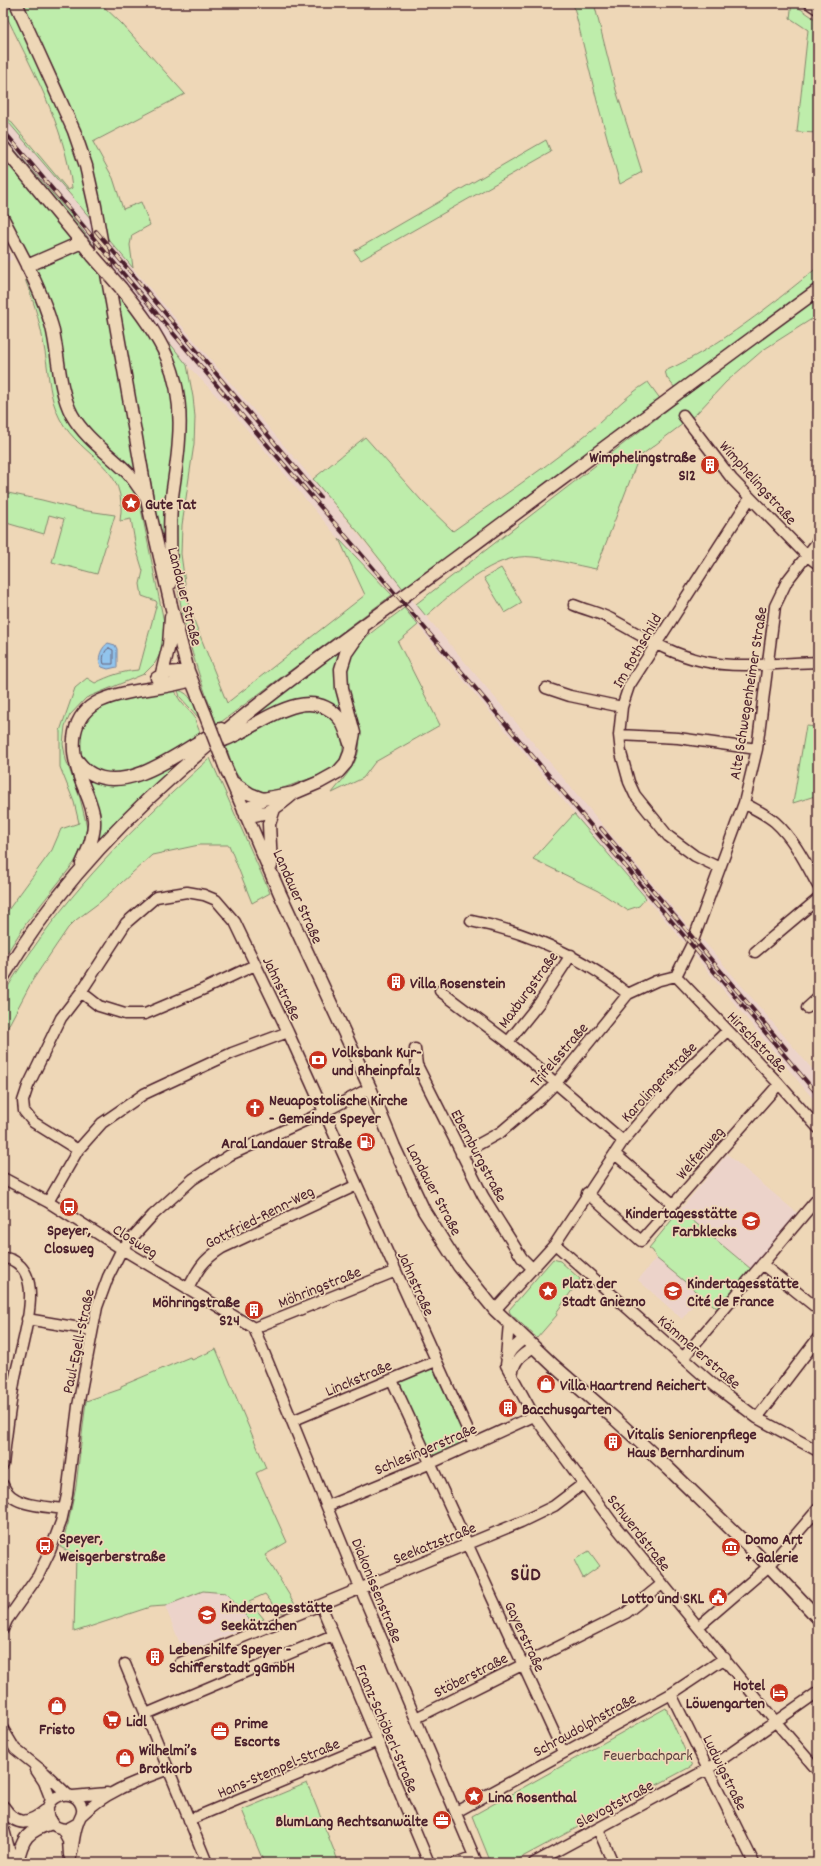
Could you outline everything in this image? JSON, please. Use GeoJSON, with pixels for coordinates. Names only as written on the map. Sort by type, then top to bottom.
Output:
{"type":"FeatureCollection","features":[{"type":"Feature","properties":{"kind":"highway"},"geometry":{"type":"LineString","coordinates":[[812,3],[818,7]]}},
{"type":"Feature","properties":{"kind":"main road","name":"Landauer Straße"},"geometry":{"type":"LineString","coordinates":[[16,3],[74,130],[86,166],[95,206],[148,500],[171,605],[190,675],[231,781],[271,875],[370,1088],[394,1146],[424,1210],[459,1266],[495,1310],[665,1465],[769,1566],[817,1616]]}},
{"type":"Feature","properties":{"kind":"main road"},"geometry":{"type":"LineString","coordinates":[[3,147],[145,317],[162,344],[178,391],[180,422],[179,440],[171,505],[169,540],[171,605],[169,646],[161,676]]}},
{"type":"Feature","properties":{"kind":"main road"},"geometry":{"type":"LineString","coordinates":[[3,219],[28,266],[46,307],[52,327],[63,390],[73,416],[90,438],[128,472],[148,500]]}},
{"type":"Feature","properties":{"kind":"main road"},"geometry":{"type":"LineString","coordinates":[[28,266],[82,242]]}},
{"type":"Feature","properties":{"kind":"main road"},"geometry":{"type":"LineString","coordinates":[[3,977],[34,930],[77,874],[139,808],[239,720],[369,620],[818,290]]}},
{"type":"Feature","properties":{"kind":"main road"},"geometry":{"type":"LineString","coordinates":[[245,814],[255,802],[294,793],[320,782],[338,772],[346,763],[351,747],[353,728],[342,688],[340,678],[341,669],[346,653],[369,620]]}},
{"type":"Feature","properties":{"kind":"main road"},"geometry":{"type":"LineString","coordinates":[[77,874],[93,836],[94,822],[93,810],[79,774],[73,749],[76,726],[84,712],[100,702],[133,690],[168,673],[190,675]]}},
{"type":"Feature","properties":{"kind":"main road"},"geometry":{"type":"LineString","coordinates":[[133,690],[175,685],[190,675]]}},
{"type":"Feature","properties":{"kind":"main road"},"geometry":{"type":"LineString","coordinates":[[209,746],[239,733],[275,713],[303,705],[319,706],[334,713],[344,726],[351,747]]}},
{"type":"Feature","properties":{"kind":"main road"},"geometry":{"type":"LineString","coordinates":[[76,758],[85,769],[100,778],[111,779],[132,777],[160,765],[202,738],[239,720]]}},
{"type":"Feature","properties":{"kind":"main road"},"geometry":{"type":"LineString","coordinates":[[231,781],[250,794],[263,799]]}},
{"type":"Feature","properties":{"kind":"main road"},"geometry":{"type":"LineString","coordinates":[[245,814],[259,815],[274,809],[294,793]]}},
{"type":"Feature","properties":{"kind":"main road"},"geometry":{"type":"LineString","coordinates":[[271,875],[269,824],[274,809]]}},
{"type":"Feature","properties":{"kind":"main road"},"geometry":{"type":"LineString","coordinates":[[3,1807],[12,1818],[20,1822],[35,1819],[49,1805]]}},
{"type":"Feature","properties":{"kind":"main road"},"geometry":{"type":"LineString","coordinates":[[17,1863],[20,1847],[31,1831],[57,1826]]}},
{"type":"Feature","properties":{"kind":"main road"},"geometry":{"type":"LineString","coordinates":[[3,1830],[12,1863]]}},
{"type":"Feature","properties":{"kind":"street","name":"Wimphelingstraße"},"geometry":{"type":"LineString","coordinates":[[683,415],[732,479],[806,555],[818,564]]}},
{"type":"Feature","properties":{"kind":"street","name":"Im Rothschild"},"geometry":{"type":"LineString","coordinates":[[720,868],[695,856],[668,836],[635,795],[624,769],[619,735],[622,707],[629,686],[750,498]]}},
{"type":"Feature","properties":{"kind":"street","name":"Alte Schwegenheimer Straße"},"geometry":{"type":"LineString","coordinates":[[676,976],[691,946],[744,803],[757,749],[769,664],[775,606],[787,581],[818,541]]}},
{"type":"Feature","properties":{"kind":"street"},"geometry":{"type":"LineString","coordinates":[[574,605],[610,618],[655,644],[704,662],[730,665],[818,662]]}},
{"type":"Feature","properties":{"kind":"street"},"geometry":{"type":"LineString","coordinates":[[546,688],[570,696],[622,707]]}},
{"type":"Feature","properties":{"kind":"street"},"geometry":{"type":"LineString","coordinates":[[619,735],[678,738],[757,749]]}},
{"type":"Feature","properties":{"kind":"street"},"geometry":{"type":"LineString","coordinates":[[744,803],[775,822],[784,832],[805,861],[818,886]]}},
{"type":"Feature","properties":{"kind":"street","name":"Jahnstraße"},"geometry":{"type":"LineString","coordinates":[[78,1150],[33,1122],[24,1111],[23,1101],[61,1018],[81,992],[126,923],[156,897],[186,892],[204,894],[216,900],[235,922],[288,1032],[474,1444]]}},
{"type":"Feature","properties":{"kind":"street"},"geometry":{"type":"LineString","coordinates":[[755,952],[818,899]]}},
{"type":"Feature","properties":{"kind":"street"},"geometry":{"type":"LineString","coordinates":[[471,920],[526,935],[571,955],[605,975],[628,994]]}},
{"type":"Feature","properties":{"kind":"street","name":"Maxburgstraße"},"geometry":{"type":"LineString","coordinates":[[508,1042],[540,1002],[571,955]]}},
{"type":"Feature","properties":{"kind":"street"},"geometry":{"type":"LineString","coordinates":[[81,992],[99,1006],[125,1014],[145,1014],[255,965]]}},
{"type":"Feature","properties":{"kind":"street","name":"Trifelsstraße"},"geometry":{"type":"LineString","coordinates":[[461,1154],[500,1132],[556,1083],[628,994],[656,981],[676,976]]}},
{"type":"Feature","properties":{"kind":"street","name":"Hirschstraße"},"geometry":{"type":"LineString","coordinates":[[676,976],[779,1084],[818,1128]]}},
{"type":"Feature","properties":{"kind":"street"},"geometry":{"type":"LineString","coordinates":[[440,991],[508,1042],[623,1141]]}},
{"type":"Feature","properties":{"kind":"street"},"geometry":{"type":"LineString","coordinates":[[807,1008],[818,998]]}},
{"type":"Feature","properties":{"kind":"street","name":"Karolingerstraße"},"geometry":{"type":"LineString","coordinates":[[495,1310],[554,1244],[623,1141],[674,1082],[727,1031]]}},
{"type":"Feature","properties":{"kind":"street"},"geometry":{"type":"LineString","coordinates":[[48,1202],[78,1150],[102,1123],[144,1094],[232,1054],[288,1032]]}},
{"type":"Feature","properties":{"kind":"street","name":"Ebernburgstraße"},"geometry":{"type":"LineString","coordinates":[[415,1049],[417,1065],[483,1196],[522,1258],[533,1268]]}},
{"type":"Feature","properties":{"kind":"street","name":"Welfenweg"},"geometry":{"type":"LineString","coordinates":[[587,1193],[641,1241],[779,1084]]}},
{"type":"Feature","properties":{"kind":"street","name":"Paul-Egell-Straße"},"geometry":{"type":"LineString","coordinates":[[3,1629],[7,1620],[42,1569],[64,1509],[69,1485],[78,1406],[92,1330],[102,1291],[122,1249],[153,1215],[193,1179],[230,1155],[324,1112],[370,1088]]}},
{"type":"Feature","properties":{"kind":"street"},"geometry":{"type":"LineString","coordinates":[[615,1154],[673,1204]]}},
{"type":"Feature","properties":{"kind":"street","name":"Closweg"},"geometry":{"type":"LineString","coordinates":[[3,1178],[48,1202],[122,1249],[254,1328]]}},
{"type":"Feature","properties":{"kind":"street","name":"Gottfried-Renn-Weg"},"geometry":{"type":"LineString","coordinates":[[188,1289],[197,1271],[208,1256],[357,1185]]}},
{"type":"Feature","properties":{"kind":"street"},"geometry":{"type":"LineString","coordinates":[[683,1358],[818,1198]]}},
{"type":"Feature","properties":{"kind":"street","name":"Kämmererstraße"},"geometry":{"type":"LineString","coordinates":[[554,1244],[715,1386],[757,1418],[818,1452]]}},
{"type":"Feature","properties":{"kind":"street"},"geometry":{"type":"LineString","coordinates":[[3,1258],[19,1264],[27,1276],[30,1295],[27,1319],[15,1378],[3,1465]]}},
{"type":"Feature","properties":{"kind":"street"},"geometry":{"type":"LineString","coordinates":[[762,1264],[818,1309]]}},
{"type":"Feature","properties":{"kind":"street","name":"Möhringstraße"},"geometry":{"type":"LineString","coordinates":[[254,1328],[396,1271]]}},
{"type":"Feature","properties":{"kind":"street"},"geometry":{"type":"LineString","coordinates":[[27,1319],[92,1330]]}},
{"type":"Feature","properties":{"kind":"street","name":"Schwerdstraße"},"geometry":{"type":"LineString","coordinates":[[509,1323],[506,1365],[534,1416],[584,1484],[662,1584],[818,1771]]}},
{"type":"Feature","properties":{"kind":"street","name":"Diakonissenstraße"},"geometry":{"type":"LineString","coordinates":[[254,1328],[360,1588],[475,1860]]}},
{"type":"Feature","properties":{"kind":"street"},"geometry":{"type":"LineString","coordinates":[[506,1357],[525,1338]]}},
{"type":"Feature","properties":{"kind":"street"},"geometry":{"type":"LineString","coordinates":[[757,1418],[818,1338]]}},
{"type":"Feature","properties":{"kind":"street"},"geometry":{"type":"LineString","coordinates":[[512,1376],[514,1364],[517,1360],[534,1347]]}},
{"type":"Feature","properties":{"kind":"street","name":"Linckstraße"},"geometry":{"type":"LineString","coordinates":[[292,1421],[436,1361]]}},
{"type":"Feature","properties":{"kind":"street","name":"Gayerstraße"},"geometry":{"type":"LineString","coordinates":[[392,1380],[429,1464],[563,1752]]}},
{"type":"Feature","properties":{"kind":"street","name":"Schlesingerstraße"},"geometry":{"type":"LineString","coordinates":[[327,1506],[429,1464],[534,1416]]}},
{"type":"Feature","properties":{"kind":"street","name":"Seekatzstraße"},"geometry":{"type":"LineString","coordinates":[[180,1663],[535,1516],[554,1506],[584,1484]]}},
{"type":"Feature","properties":{"kind":"street"},"geometry":{"type":"LineString","coordinates":[[4,1492],[20,1501],[64,1509]]}},
{"type":"Feature","properties":{"kind":"street"},"geometry":{"type":"LineString","coordinates":[[698,1627],[769,1566],[818,1509]]}},
{"type":"Feature","properties":{"kind":"street","name":"Stöberstraße"},"geometry":{"type":"LineString","coordinates":[[416,1718],[626,1613],[662,1584]]}},
{"type":"Feature","properties":{"kind":"street","name":"Franz-Schöberl-Straße"},"geometry":{"type":"LineString","coordinates":[[321,1605],[429,1863]]}},
{"type":"Feature","properties":{"kind":"street"},"geometry":{"type":"LineString","coordinates":[[146,1714],[334,1635]]}},
{"type":"Feature","properties":{"kind":"street","name":"Schraudolphstraße"},"geometry":{"type":"LineString","coordinates":[[456,1812],[671,1694],[725,1658]]}},
{"type":"Feature","properties":{"kind":"street"},"geometry":{"type":"LineString","coordinates":[[126,1664],[207,1863]]}},
{"type":"Feature","properties":{"kind":"street","name":"Slevogtstraße"},"geometry":{"type":"LineString","coordinates":[[534,1863],[708,1769],[818,1692]]}},
{"type":"Feature","properties":{"kind":"street","name":"Ludwigstraße"},"geometry":{"type":"LineString","coordinates":[[671,1694],[754,1863]]}},
{"type":"Feature","properties":{"kind":"street"},"geometry":{"type":"LineString","coordinates":[[3,1729],[15,1749],[31,1764],[45,1773],[81,1806],[80,1819],[73,1852],[68,1863]]}},
{"type":"Feature","properties":{"kind":"street","name":"Hans-Stempel-Straße"},"geometry":{"type":"LineString","coordinates":[[189,1820],[378,1741]]}},
{"type":"Feature","properties":{"kind":"street"},"geometry":{"type":"LineString","coordinates":[[31,1764],[44,1782],[49,1805],[48,1817],[68,1840],[68,1863]]}},
{"type":"Feature","properties":{"kind":"street"},"geometry":{"type":"LineString","coordinates":[[57,1826],[71,1828],[94,1803],[110,1792],[168,1769]]}},
{"type":"Feature","properties":{"kind":"street"},"geometry":{"type":"LineString","coordinates":[[49,1805],[56,1796],[110,1792]]}},
{"type":"Feature","properties":{"kind":"street"},"geometry":{"type":"LineString","coordinates":[[598,1829],[613,1863]]}},
{"type":"Feature","properties":{"kind":"street"},"geometry":{"type":"LineString","coordinates":[[456,1863],[475,1860]]}},
{"type":"Feature","properties":{"kind":"shaded area"},"geometry":{"type":"Polygon","coordinates":[[[3,116],[327,496],[393,577],[690,928],[684,942],[613,860],[384,585],[339,539],[234,414],[187,365],[71,215],[3,136],[3,116]]]}},
{"type":"Feature","properties":{"kind":"shaded area"},"geometry":{"type":"Polygon","coordinates":[[[3,240],[13,259],[3,265],[3,240]]]}},
{"type":"Feature","properties":{"kind":"shaded area"},"geometry":{"type":"Polygon","coordinates":[[[702,939],[818,1076],[818,1105],[695,956],[702,939]]]}},
{"type":"Feature","properties":{"kind":"shaded area","name":"Kindertagesstätte Farbklecks"},"geometry":{"type":"Polygon","coordinates":[[[727,1154],[797,1213],[751,1269],[680,1210],[727,1154]]]}},
{"type":"Feature","properties":{"kind":"shaded area","name":"Kindertagesstätte Cité de France"},"geometry":{"type":"Polygon","coordinates":[[[656,1258],[701,1295],[682,1319],[638,1280],[656,1258]]]}},
{"type":"Feature","properties":{"kind":"shaded area","name":"Kindertagesstätte Seekätzchen"},"geometry":{"type":"Polygon","coordinates":[[[203,1591],[226,1593],[253,1624],[184,1654],[165,1606],[203,1591]]]}},
{"type":"Feature","properties":{"kind":"green space"},"geometry":{"type":"Polygon","coordinates":[[[3,3],[12,3],[82,138],[64,91],[22,3],[100,3],[122,24],[185,94],[93,142],[113,178],[123,209],[141,202],[150,225],[132,235],[130,245],[133,268],[3,116],[3,112],[68,190],[72,188],[62,141],[54,119],[35,74],[3,9],[3,3]]]}},
{"type":"Feature","properties":{"kind":"green space"},"geometry":{"type":"Polygon","coordinates":[[[573,3],[594,3],[616,90],[642,172],[620,184],[597,101],[573,3]]]}},
{"type":"Feature","properties":{"kind":"green space"},"geometry":{"type":"Polygon","coordinates":[[[792,3],[818,21],[818,133],[797,132],[808,30],[790,18],[792,3]]]}},
{"type":"Feature","properties":{"kind":"green space"},"geometry":{"type":"Polygon","coordinates":[[[3,136],[71,215],[96,248],[95,250],[3,140],[3,136]]]}},
{"type":"Feature","properties":{"kind":"green space"},"geometry":{"type":"Polygon","coordinates":[[[546,140],[551,152],[361,260],[354,251],[546,140]]]}},
{"type":"Feature","properties":{"kind":"green space"},"geometry":{"type":"Polygon","coordinates":[[[3,154],[73,238],[73,242],[32,258],[27,258],[3,211],[3,154]]]}},
{"type":"Feature","properties":{"kind":"green space"},"geometry":{"type":"Polygon","coordinates":[[[78,249],[86,254],[103,278],[138,470],[135,472],[94,436],[75,412],[67,389],[55,320],[48,298],[35,268],[78,249]]]}},
{"type":"Feature","properties":{"kind":"green space"},"geometry":{"type":"Polygon","coordinates":[[[818,267],[818,284],[675,388],[667,378],[665,371],[706,350],[726,337],[764,310],[818,267]]]}},
{"type":"Feature","properties":{"kind":"green space"},"geometry":{"type":"Polygon","coordinates":[[[26,273],[42,305],[67,412],[112,461],[138,494],[165,627],[163,655],[160,654],[155,663],[144,674],[86,698],[70,715],[65,726],[63,744],[66,760],[80,798],[87,827],[82,848],[74,863],[27,922],[3,959],[3,917],[52,850],[61,829],[79,823],[74,802],[60,767],[60,731],[75,688],[87,678],[95,683],[116,674],[139,670],[157,603],[156,601],[142,596],[140,584],[143,571],[136,548],[131,519],[120,521],[121,502],[118,487],[102,464],[70,433],[56,411],[50,386],[42,334],[35,307],[26,282],[26,273]]]}},
{"type":"Feature","properties":{"kind":"green space"},"geometry":{"type":"Polygon","coordinates":[[[119,296],[157,342],[177,401],[165,558],[117,301],[119,296]]]}},
{"type":"Feature","properties":{"kind":"green space"},"geometry":{"type":"Polygon","coordinates":[[[818,297],[818,315],[763,350],[726,382],[696,414],[639,457],[596,569],[541,558],[518,557],[489,567],[461,586],[426,616],[416,604],[780,323],[818,297]]]}},
{"type":"Feature","properties":{"kind":"green space"},"geometry":{"type":"Polygon","coordinates":[[[169,342],[187,365],[195,417],[194,444],[182,525],[181,554],[186,591],[189,608],[227,703],[365,595],[339,539],[392,595],[217,725],[202,685],[184,622],[177,579],[175,527],[186,435],[186,410],[179,376],[169,342]]]}},
{"type":"Feature","properties":{"kind":"green space"},"geometry":{"type":"Polygon","coordinates":[[[648,382],[661,400],[404,590],[359,533],[313,479],[365,437],[421,500],[453,531],[563,453],[587,434],[630,395],[648,382]]]}},
{"type":"Feature","properties":{"kind":"green space"},"geometry":{"type":"Polygon","coordinates":[[[3,492],[81,510],[115,515],[97,574],[52,562],[64,519],[49,515],[44,534],[3,522],[3,492]]]}},
{"type":"Feature","properties":{"kind":"green space"},"geometry":{"type":"Polygon","coordinates":[[[501,568],[522,603],[505,613],[484,578],[501,568]]]}},
{"type":"Feature","properties":{"kind":"green space"},"geometry":{"type":"Polygon","coordinates":[[[404,608],[418,625],[398,642],[440,725],[375,762],[363,778],[332,793],[352,767],[359,749],[360,737],[358,725],[347,688],[347,664],[353,652],[364,640],[377,628],[404,608]]]}},
{"type":"Feature","properties":{"kind":"green space"},"geometry":{"type":"Polygon","coordinates":[[[347,643],[344,649],[349,724],[322,702],[238,729],[260,709],[347,643]]]}},
{"type":"Feature","properties":{"kind":"green space"},"geometry":{"type":"Polygon","coordinates":[[[175,690],[181,702],[196,719],[195,720],[201,735],[167,757],[124,775],[96,772],[87,763],[80,750],[79,744],[81,731],[86,720],[95,711],[107,704],[135,696],[175,690]]]}},
{"type":"Feature","properties":{"kind":"green space"},"geometry":{"type":"Polygon","coordinates":[[[178,690],[189,697],[199,718],[180,697],[178,690]]]}},
{"type":"Feature","properties":{"kind":"green space"},"geometry":{"type":"Polygon","coordinates":[[[297,709],[313,709],[322,711],[335,722],[342,737],[343,745],[339,760],[334,767],[326,773],[285,787],[266,792],[250,788],[236,774],[229,762],[231,761],[226,747],[243,735],[297,709]]]}},
{"type":"Feature","properties":{"kind":"green space"},"geometry":{"type":"Polygon","coordinates":[[[806,726],[818,727],[818,795],[793,803],[806,726]]]}},
{"type":"Feature","properties":{"kind":"green space"},"geometry":{"type":"Polygon","coordinates":[[[199,744],[93,849],[85,774],[108,783],[199,744]]]}},
{"type":"Feature","properties":{"kind":"green space"},"geometry":{"type":"Polygon","coordinates":[[[210,758],[270,893],[252,903],[229,845],[199,845],[152,855],[100,902],[68,928],[32,981],[3,1036],[3,997],[16,973],[51,923],[93,873],[138,825],[210,758]]]}},
{"type":"Feature","properties":{"kind":"green space"},"geometry":{"type":"Polygon","coordinates":[[[574,814],[646,898],[639,906],[627,910],[598,891],[533,859],[574,814]]]}},
{"type":"Feature","properties":{"kind":"green space"},"geometry":{"type":"Polygon","coordinates":[[[680,1210],[751,1269],[718,1309],[656,1258],[653,1251],[649,1248],[680,1210]]]}},
{"type":"Feature","properties":{"kind":"green space","name":"Platz der Stadt Gniezno"},"geometry":{"type":"Polygon","coordinates":[[[553,1259],[560,1261],[580,1279],[556,1313],[557,1315],[537,1338],[510,1313],[509,1310],[553,1259]]]}},
{"type":"Feature","properties":{"kind":"green space"},"geometry":{"type":"Polygon","coordinates":[[[216,1349],[266,1468],[256,1473],[287,1542],[265,1555],[296,1606],[280,1613],[265,1594],[249,1601],[264,1619],[253,1624],[226,1593],[203,1591],[165,1606],[150,1607],[74,1632],[76,1555],[60,1547],[68,1524],[76,1486],[86,1401],[121,1389],[121,1386],[190,1357],[192,1360],[216,1349]]]}},
{"type":"Feature","properties":{"kind":"green space"},"geometry":{"type":"Polygon","coordinates":[[[432,1367],[468,1443],[431,1460],[396,1380],[432,1367]]]}},
{"type":"Feature","properties":{"kind":"green space"},"geometry":{"type":"Polygon","coordinates":[[[589,1551],[600,1566],[583,1578],[574,1560],[589,1551]]]}},
{"type":"Feature","properties":{"kind":"green space","name":"Feuerbachpark"},"geometry":{"type":"Polygon","coordinates":[[[666,1708],[692,1766],[511,1863],[491,1863],[472,1816],[666,1708]]]}},
{"type":"Feature","properties":{"kind":"green space"},"geometry":{"type":"Polygon","coordinates":[[[307,1783],[339,1863],[264,1863],[242,1810],[307,1783]]]}},
{"type":"Feature","properties":{"kind":"water"},"geometry":{"type":"Polygon","coordinates":[[[108,643],[115,645],[117,649],[117,667],[108,669],[102,667],[99,658],[101,651],[108,643]]]}},
{"type":"Feature","properties":{"kind":"railway"},"geometry":{"type":"LineString","coordinates":[[3,130],[245,419],[418,620],[818,1095]]}},
{"type":"Feature","properties":{"kind":"railway"},"geometry":{"type":"LineString","coordinates":[[96,231],[320,497]]}},
{"type":"Feature","properties":{"kind":"railway"},"geometry":{"type":"LineString","coordinates":[[601,828],[786,1049]]}},
{"type":"Feature","properties":{"kind":"place","name":"Wimphelingstraße S12"},"geometry":{"type":"Point","coordinates":[710,465]}},
{"type":"Feature","properties":{"kind":"place","name":"Gute Tat"},"geometry":{"type":"Point","coordinates":[131,503]}},
{"type":"Feature","properties":{"kind":"place","name":"Villa Rosenstein"},"geometry":{"type":"Point","coordinates":[396,982]}},
{"type":"Feature","properties":{"kind":"place","name":"Volksbank Kur- und Rheinpfalz"},"geometry":{"type":"Point","coordinates":[318,1060]}},
{"type":"Feature","properties":{"kind":"place","name":"Neuapostolische Kirche - Gemeinde Speyer"},"geometry":{"type":"Point","coordinates":[255,1108]}},
{"type":"Feature","properties":{"kind":"place","name":"Aral Landauer Straße"},"geometry":{"type":"Point","coordinates":[366,1142]}},
{"type":"Feature","properties":{"kind":"place","name":"Speyer, Closweg"},"geometry":{"type":"Point","coordinates":[69,1207]}},
{"type":"Feature","properties":{"kind":"place","name":"Kindertagesstätte Farbklecks"},"geometry":{"type":"Point","coordinates":[751,1221]}},
{"type":"Feature","properties":{"kind":"place","name":"Platz der Stadt Gniezno"},"geometry":{"type":"Point","coordinates":[548,1291]}},
{"type":"Feature","properties":{"kind":"place","name":"Kindertagesstätte Cité de France"},"geometry":{"type":"Point","coordinates":[673,1291]}},
{"type":"Feature","properties":{"kind":"place","name":"Möhringstraße S24"},"geometry":{"type":"Point","coordinates":[254,1310]}},
{"type":"Feature","properties":{"kind":"place","name":"Villa Haartrend Reichert"},"geometry":{"type":"Point","coordinates":[546,1384]}},
{"type":"Feature","properties":{"kind":"place","name":"Bacchusgarten"},"geometry":{"type":"Point","coordinates":[508,1408]}},
{"type":"Feature","properties":{"kind":"place","name":"Vitalis Seniorenpflege Haus Bernhardinum"},"geometry":{"type":"Point","coordinates":[613,1442]}},
{"type":"Feature","properties":{"kind":"place","name":"Speyer, Weisgerberstraße"},"geometry":{"type":"Point","coordinates":[45,1546]}},
{"type":"Feature","properties":{"kind":"place","name":"Domo Art + Galerie"},"geometry":{"type":"Point","coordinates":[731,1547]}},
{"type":"Feature","properties":{"kind":"place","name":"Lotto und SKL"},"geometry":{"type":"Point","coordinates":[718,1597]}},
{"type":"Feature","properties":{"kind":"place","name":"Kindertagesstätte Seekätzchen"},"geometry":{"type":"Point","coordinates":[207,1615]}},
{"type":"Feature","properties":{"kind":"place","name":"Lebenshilfe Speyer - Schifferstadt gGmbH"},"geometry":{"type":"Point","coordinates":[155,1657]}},
{"type":"Feature","properties":{"kind":"place","name":"Hotel Löwengarten"},"geometry":{"type":"Point","coordinates":[779,1693]}},
{"type":"Feature","properties":{"kind":"place","name":"Fristo"},"geometry":{"type":"Point","coordinates":[57,1706]}},
{"type":"Feature","properties":{"kind":"place","name":"Lidl"},"geometry":{"type":"Point","coordinates":[112,1720]}},
{"type":"Feature","properties":{"kind":"place","name":"Prime Escorts"},"geometry":{"type":"Point","coordinates":[220,1731]}},
{"type":"Feature","properties":{"kind":"place","name":"Wilhelmi’s Brotkorb"},"geometry":{"type":"Point","coordinates":[125,1758]}},
{"type":"Feature","properties":{"kind":"place","name":"Lina Rosenthal"},"geometry":{"type":"Point","coordinates":[474,1796]}},
{"type":"Feature","properties":{"kind":"place","name":"BlumLang Rechtsanwälte"},"geometry":{"type":"Point","coordinates":[442,1820]}},
{"type":"Feature","properties":{"kind":"district","name":"SÜD"},"geometry":{"type":"Point","coordinates":[526,1573]}}]}
